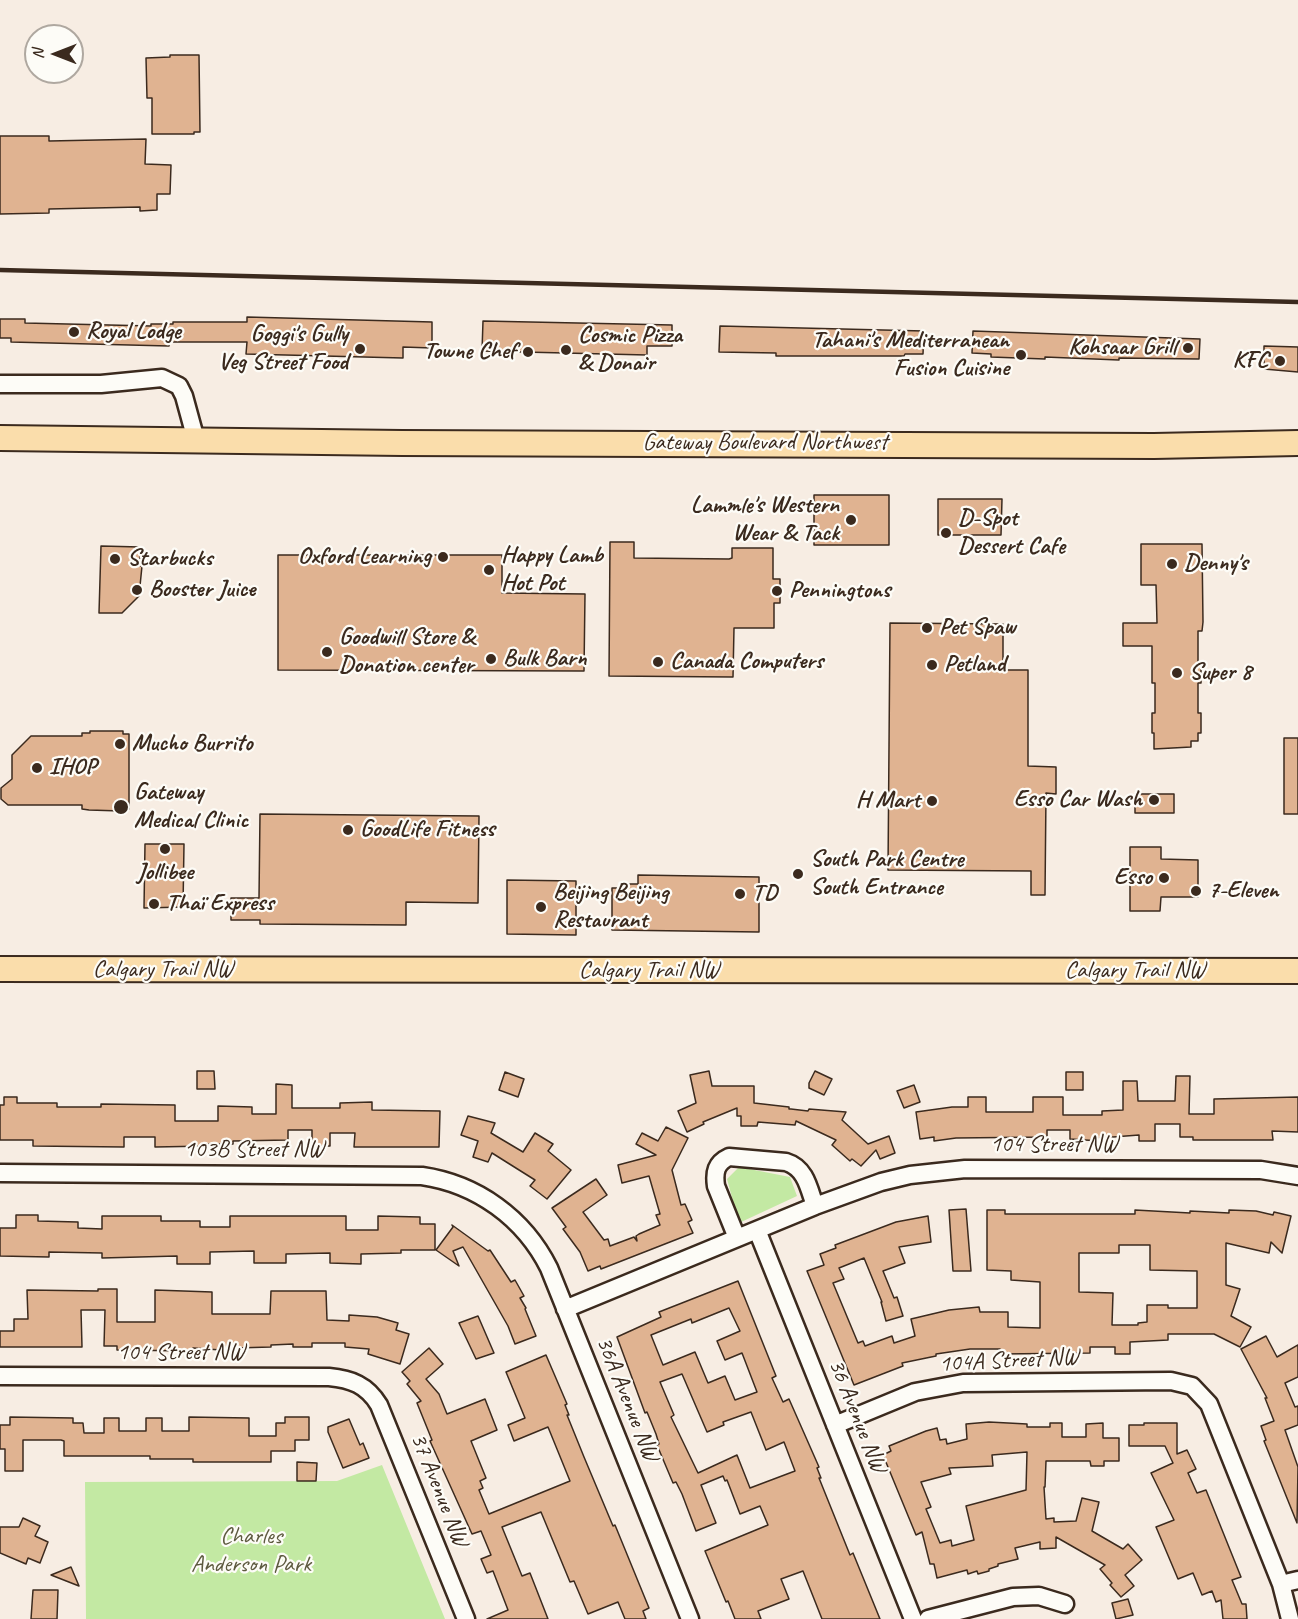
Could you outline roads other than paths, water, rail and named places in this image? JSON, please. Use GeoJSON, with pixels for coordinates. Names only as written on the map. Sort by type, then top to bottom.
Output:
{"type":"FeatureCollection","features":[{"type":"Feature","properties":{"kind":"highway","name":"Gateway Boulevard Northwest"},"geometry":{"type":"LineString","coordinates":[[0,438],[1154,446],[1298,443]]}},
{"type":"Feature","properties":{"kind":"highway","name":"Calgary Trail NW"},"geometry":{"type":"LineString","coordinates":[[0,969],[1298,971]]}},
{"type":"Feature","properties":{"kind":"street"},"geometry":{"type":"LineString","coordinates":[[0,384],[101,384],[162,378],[178,386],[184,396],[196,440]]}},
{"type":"Feature","properties":{"kind":"street"},"geometry":{"type":"LineString","coordinates":[[737,1238],[716,1186],[715,1177],[717,1166],[729,1157],[794,1165],[803,1173],[815,1206]]}},
{"type":"Feature","properties":{"kind":"street","name":"104 Street NW"},"geometry":{"type":"LineString","coordinates":[[565,1309],[815,1206],[881,1182],[927,1172],[965,1169],[1261,1170],[1298,1176]]}},
{"type":"Feature","properties":{"kind":"street","name":"103B Street NW"},"geometry":{"type":"LineString","coordinates":[[0,1173],[422,1176],[449,1182],[501,1209]]}},
{"type":"Feature","properties":{"kind":"street","name":"36A Avenue NW"},"geometry":{"type":"LineString","coordinates":[[501,1209],[524,1230],[543,1256],[690,1619]]}},
{"type":"Feature","properties":{"kind":"street","name":"36 Avenue NW"},"geometry":{"type":"LineString","coordinates":[[758,1230],[913,1619]]}},
{"type":"Feature","properties":{"kind":"street","name":"104 Street NW"},"geometry":{"type":"LineString","coordinates":[[0,1376],[329,1377],[360,1384]]}},
{"type":"Feature","properties":{"kind":"street","name":"104A Street NW"},"geometry":{"type":"LineString","coordinates":[[835,1425],[915,1392],[963,1383],[1171,1381],[1192,1386],[1209,1404],[1281,1584]]}},
{"type":"Feature","properties":{"kind":"street","name":"37 Avenue NW"},"geometry":{"type":"LineString","coordinates":[[360,1384],[368,1390],[379,1405],[466,1619]]}},
{"type":"Feature","properties":{"kind":"street"},"geometry":{"type":"LineString","coordinates":[[1290,1619],[1281,1584],[1298,1580]]}},
{"type":"Feature","properties":{"kind":"street"},"geometry":{"type":"LineString","coordinates":[[928,1619],[1013,1597],[1039,1596],[1065,1604]]}},
{"type":"Feature","properties":{"kind":"railway"},"geometry":{"type":"LineString","coordinates":[[0,270],[1298,302]]}},
{"type":"Feature","properties":{"kind":"place","name":"Royal Lodge"},"geometry":{"type":"Point","coordinates":[74,332]}},
{"type":"Feature","properties":{"kind":"place","name":"Kohsaar Grill"},"geometry":{"type":"Point","coordinates":[1188,348]}},
{"type":"Feature","properties":{"kind":"place","name":"Goggi's Gully Veg Street Food"},"geometry":{"type":"Point","coordinates":[360,349]}},
{"type":"Feature","properties":{"kind":"place","name":"Cosmic Pizza & Donair"},"geometry":{"type":"Point","coordinates":[566,350]}},
{"type":"Feature","properties":{"kind":"place","name":"Towne Chef"},"geometry":{"type":"Point","coordinates":[528,352]}},
{"type":"Feature","properties":{"kind":"place","name":"Tahani's Mediterranean Fusion Cuisine"},"geometry":{"type":"Point","coordinates":[1021,355]}},
{"type":"Feature","properties":{"kind":"place","name":"KFC"},"geometry":{"type":"Point","coordinates":[1280,361]}},
{"type":"Feature","properties":{"kind":"place","name":"Lammle's Western Wear & Tack"},"geometry":{"type":"Point","coordinates":[851,520]}},
{"type":"Feature","properties":{"kind":"place","name":"D-Spot Dessert Cafe"},"geometry":{"type":"Point","coordinates":[946,533]}},
{"type":"Feature","properties":{"kind":"place","name":"Oxford Learning"},"geometry":{"type":"Point","coordinates":[443,557]}},
{"type":"Feature","properties":{"kind":"place","name":"Starbucks"},"geometry":{"type":"Point","coordinates":[115,559]}},
{"type":"Feature","properties":{"kind":"place","name":"Denny's"},"geometry":{"type":"Point","coordinates":[1172,564]}},
{"type":"Feature","properties":{"kind":"place","name":"Happy Lamb Hot Pot"},"geometry":{"type":"Point","coordinates":[489,570]}},
{"type":"Feature","properties":{"kind":"place","name":"Booster Juice"},"geometry":{"type":"Point","coordinates":[137,590]}},
{"type":"Feature","properties":{"kind":"place","name":"Penningtons"},"geometry":{"type":"Point","coordinates":[777,591]}},
{"type":"Feature","properties":{"kind":"place","name":"Pet Spaw"},"geometry":{"type":"Point","coordinates":[927,628]}},
{"type":"Feature","properties":{"kind":"place","name":"Goodwill Store & Donation center"},"geometry":{"type":"Point","coordinates":[327,652]}},
{"type":"Feature","properties":{"kind":"place","name":"Bulk Barn"},"geometry":{"type":"Point","coordinates":[491,659]}},
{"type":"Feature","properties":{"kind":"place","name":"Canada Computers"},"geometry":{"type":"Point","coordinates":[658,662]}},
{"type":"Feature","properties":{"kind":"place","name":"Petland"},"geometry":{"type":"Point","coordinates":[932,665]}},
{"type":"Feature","properties":{"kind":"place","name":"Super 8"},"geometry":{"type":"Point","coordinates":[1177,673]}},
{"type":"Feature","properties":{"kind":"place","name":"Mucho Burrito"},"geometry":{"type":"Point","coordinates":[120,744]}},
{"type":"Feature","properties":{"kind":"place","name":"IHOP"},"geometry":{"type":"Point","coordinates":[37,768]}},
{"type":"Feature","properties":{"kind":"place","name":"Esso Car Wash"},"geometry":{"type":"Point","coordinates":[1154,800]}},
{"type":"Feature","properties":{"kind":"place","name":"H Mart"},"geometry":{"type":"Point","coordinates":[932,801]}},
{"type":"Feature","properties":{"kind":"place","name":"Gateway Medical Clinic"},"geometry":{"type":"Point","coordinates":[121,807]}},
{"type":"Feature","properties":{"kind":"place","name":"GoodLife Fitness"},"geometry":{"type":"Point","coordinates":[348,830]}},
{"type":"Feature","properties":{"kind":"place","name":"Jollibee"},"geometry":{"type":"Point","coordinates":[165,849]}},
{"type":"Feature","properties":{"kind":"place","name":"South Park Centre South Entrance"},"geometry":{"type":"Point","coordinates":[798,874]}},
{"type":"Feature","properties":{"kind":"place","name":"Esso"},"geometry":{"type":"Point","coordinates":[1164,878]}},
{"type":"Feature","properties":{"kind":"place","name":"7-Eleven"},"geometry":{"type":"Point","coordinates":[1196,891]}},
{"type":"Feature","properties":{"kind":"place","name":"TD"},"geometry":{"type":"Point","coordinates":[740,894]}},
{"type":"Feature","properties":{"kind":"place","name":"Thaï Express"},"geometry":{"type":"Point","coordinates":[154,904]}},
{"type":"Feature","properties":{"kind":"place","name":"Beijing Beijing Restaurant"},"geometry":{"type":"Point","coordinates":[541,907]}},
{"type":"Feature","properties":{"kind":"park label","name":"Charles Anderson Park"},"geometry":{"type":"Point","coordinates":[251,1551]}}]}
